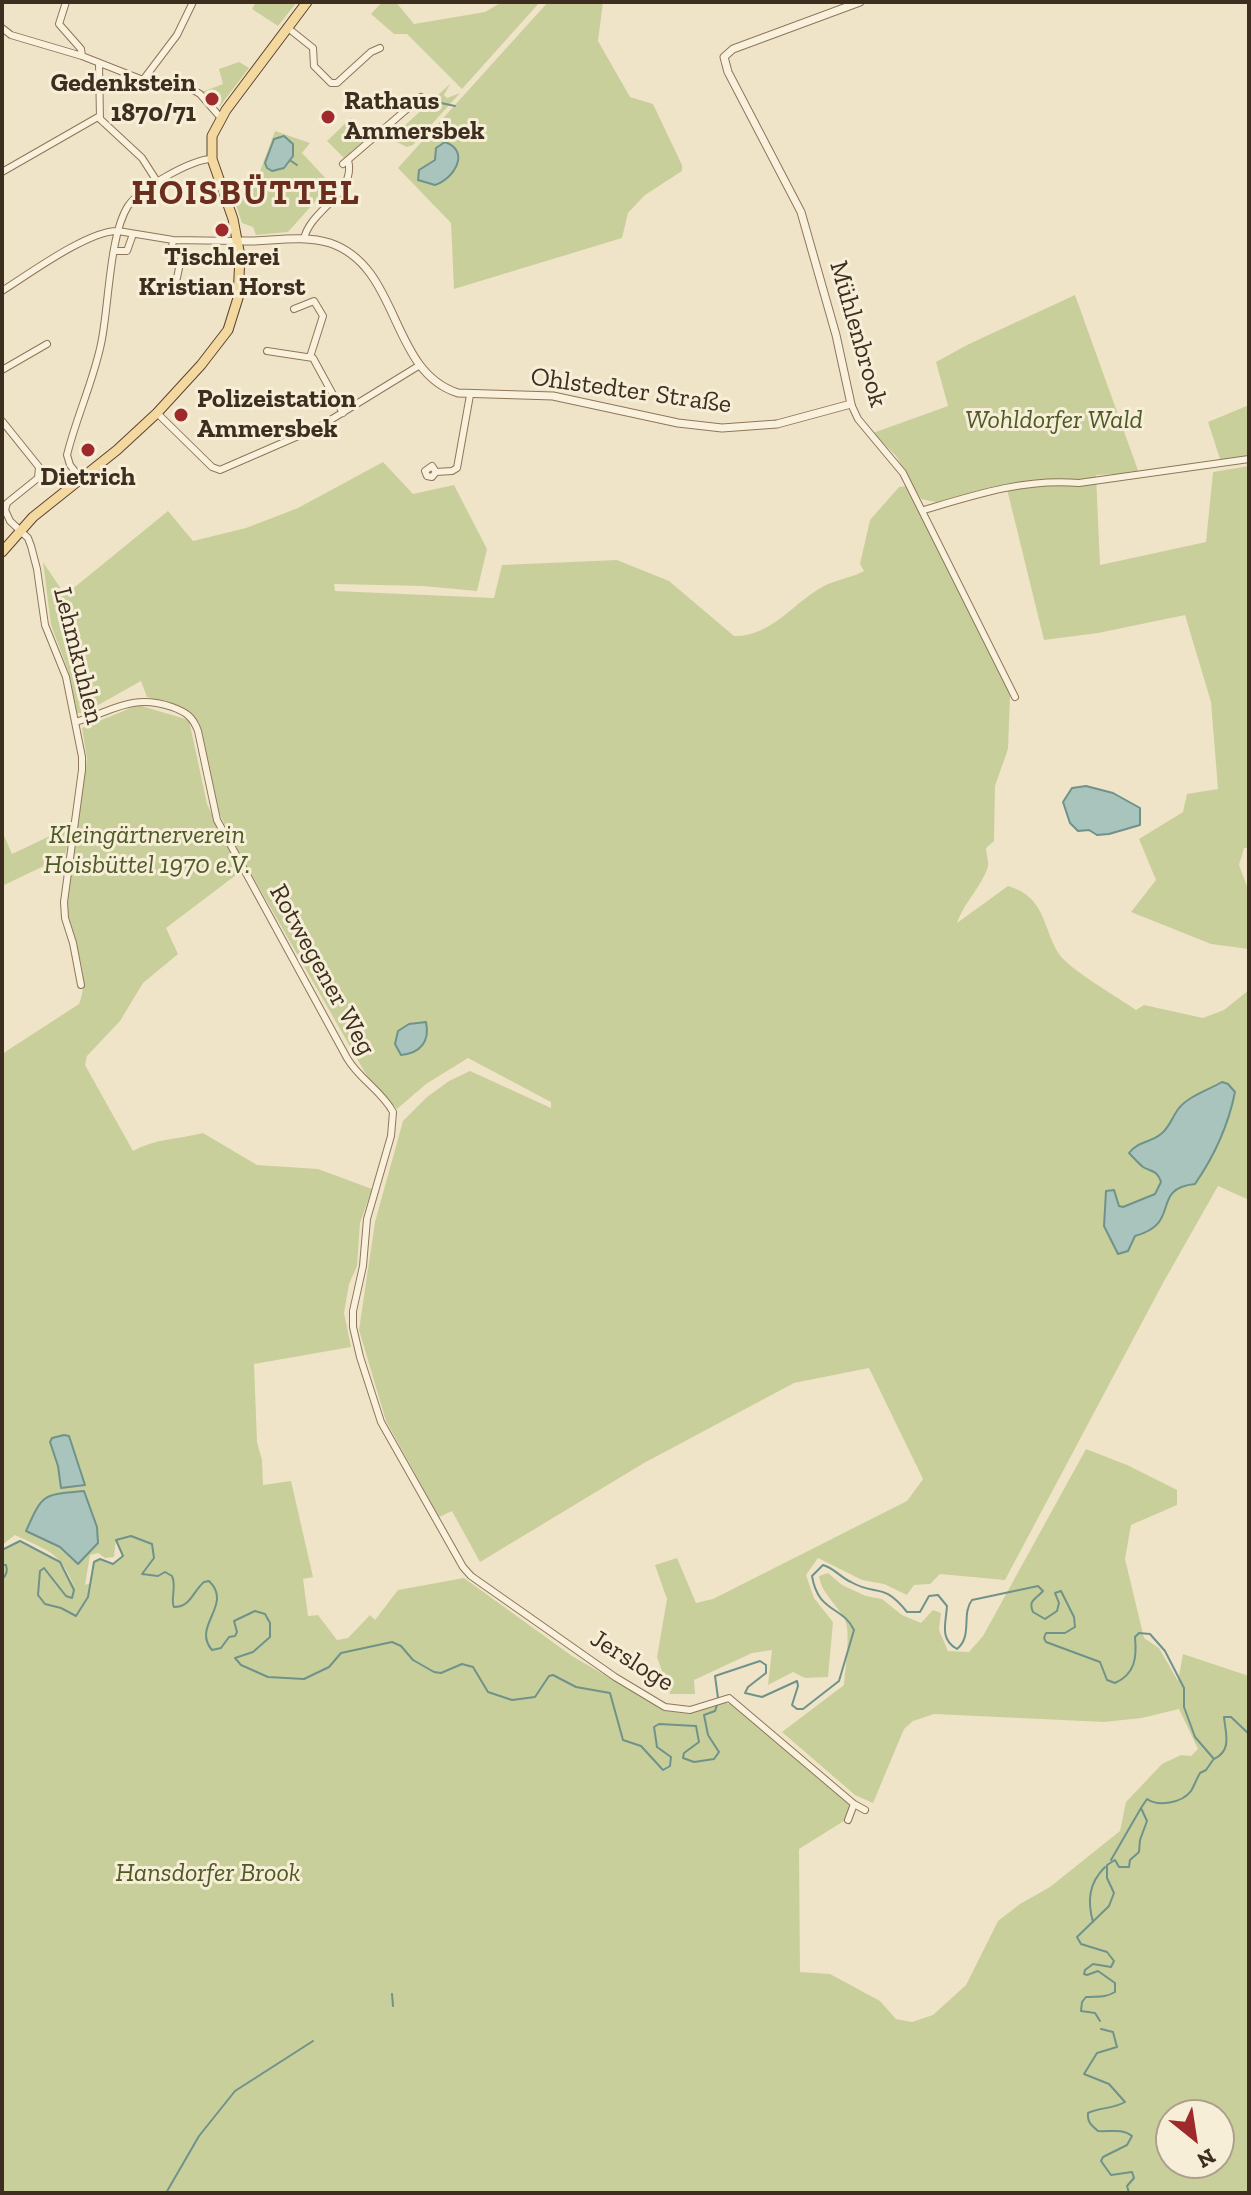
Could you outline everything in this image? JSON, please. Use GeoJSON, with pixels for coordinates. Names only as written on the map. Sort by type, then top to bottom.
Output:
{"type":"FeatureCollection","features":[{"type":"Feature","properties":{"kind":"main road"},"geometry":{"type":"LineString","coordinates":[[2,552],[20,531],[157,413],[228,330],[238,298],[240,256],[212,159],[212,136],[221,118],[307,2]]}},
{"type":"Feature","properties":{"kind":"street"},"geometry":{"type":"LineString","coordinates":[[66,2],[59,24],[81,49],[82,56]]}},
{"type":"Feature","properties":{"kind":"street"},"geometry":{"type":"LineString","coordinates":[[143,80],[177,35],[193,2]]}},
{"type":"Feature","properties":{"kind":"street","name":"Mühlenbrook"},"geometry":{"type":"LineString","coordinates":[[860,2],[733,49],[724,57],[728,72],[801,212],[824,289],[851,404],[866,429],[899,466],[924,510],[1015,697]]}},
{"type":"Feature","properties":{"kind":"street"},"geometry":{"type":"LineString","coordinates":[[2,28],[11,35],[82,56],[143,80],[194,90],[221,118]]}},
{"type":"Feature","properties":{"kind":"street"},"geometry":{"type":"LineString","coordinates":[[288,28],[313,48],[314,66],[331,83],[337,83],[371,52],[380,48]]}},
{"type":"Feature","properties":{"kind":"street"},"geometry":{"type":"LineString","coordinates":[[2,41],[11,35]]}},
{"type":"Feature","properties":{"kind":"street"},"geometry":{"type":"LineString","coordinates":[[99,63],[98,117],[142,158],[158,183]]}},
{"type":"Feature","properties":{"kind":"street"},"geometry":{"type":"LineString","coordinates":[[304,239],[309,225],[344,188],[350,166],[346,162],[421,97]]}},
{"type":"Feature","properties":{"kind":"street"},"geometry":{"type":"LineString","coordinates":[[2,172],[98,117]]}},
{"type":"Feature","properties":{"kind":"street"},"geometry":{"type":"LineString","coordinates":[[81,479],[70,465],[67,455],[101,346],[118,231],[132,200],[196,161],[212,159]]}},
{"type":"Feature","properties":{"kind":"street"},"geometry":{"type":"LineString","coordinates":[[2,291],[101,233],[118,231],[173,240],[238,241]]}},
{"type":"Feature","properties":{"kind":"street"},"geometry":{"type":"LineString","coordinates":[[115,251],[127,251],[133,234]]}},
{"type":"Feature","properties":{"kind":"street","name":"Ohlstedter Straße"},"geometry":{"type":"LineString","coordinates":[[238,241],[304,239],[336,246],[373,275],[420,365],[443,388],[470,395],[553,396],[678,423],[722,428],[777,424],[851,404]]}},
{"type":"Feature","properties":{"kind":"street"},"geometry":{"type":"LineString","coordinates":[[173,240],[171,255],[179,268],[177,278]]}},
{"type":"Feature","properties":{"kind":"street"},"geometry":{"type":"LineString","coordinates":[[294,309],[314,301],[323,316],[310,357]]}},
{"type":"Feature","properties":{"kind":"street"},"geometry":{"type":"LineString","coordinates":[[2,370],[47,344]]}},
{"type":"Feature","properties":{"kind":"street"},"geometry":{"type":"LineString","coordinates":[[267,351],[310,357],[316,361],[343,413]]}},
{"type":"Feature","properties":{"kind":"street"},"geometry":{"type":"LineString","coordinates":[[157,413],[215,471],[281,445],[343,413],[420,365]]}},
{"type":"Feature","properties":{"kind":"street"},"geometry":{"type":"LineString","coordinates":[[436,472],[457,468],[470,395]]}},
{"type":"Feature","properties":{"kind":"street","name":"Lehmkuhlen"},"geometry":{"type":"LineString","coordinates":[[2,421],[39,467],[38,478],[6,506],[6,515],[28,538],[33,554],[45,625],[64,672],[82,770],[64,912],[81,985]]}},
{"type":"Feature","properties":{"kind":"street"},"geometry":{"type":"LineString","coordinates":[[924,510],[1029,482],[1052,480],[1079,483],[1249,459]]}},
{"type":"Feature","properties":{"kind":"street","name":"Rotwegener Weg"},"geometry":{"type":"LineString","coordinates":[[75,722],[142,700],[182,711],[192,718],[198,731],[217,820],[347,1058],[393,1112],[391,1136],[367,1219],[363,1266],[353,1304],[353,1327],[381,1422],[466,1572]]}},
{"type":"Feature","properties":{"kind":"street","name":"Jersloge"},"geometry":{"type":"LineString","coordinates":[[466,1572],[615,1677],[659,1704],[684,1711],[729,1698],[865,1810]]}},
{"type":"Feature","properties":{"kind":"street"},"geometry":{"type":"LineString","coordinates":[[848,1820],[854,1804]]}},
{"type":"Feature","properties":{"kind":"green space"},"geometry":{"type":"Polygon","coordinates":[[[256,2],[297,2],[278,26],[252,9],[256,2]]]}},
{"type":"Feature","properties":{"kind":"green space"},"geometry":{"type":"Polygon","coordinates":[[[382,2],[396,2],[414,24],[485,12],[502,2],[540,2],[462,89],[407,34],[394,34],[371,14],[382,2]]]}},
{"type":"Feature","properties":{"kind":"green space"},"geometry":{"type":"Polygon","coordinates":[[[548,2],[603,2],[598,41],[630,97],[653,104],[682,171],[645,195],[628,213],[622,238],[454,289],[451,223],[398,168],[548,2]]]}},
{"type":"Feature","properties":{"kind":"green space"},"geometry":{"type":"Polygon","coordinates":[[[239,62],[249,68],[220,106],[213,105],[202,92],[223,84],[219,69],[239,62]]]}},
{"type":"Feature","properties":{"kind":"green space"},"geometry":{"type":"Polygon","coordinates":[[[450,84],[444,95],[447,98],[460,93],[413,145],[407,147],[390,139],[450,84]]]}},
{"type":"Feature","properties":{"kind":"green space"},"geometry":{"type":"Polygon","coordinates":[[[351,118],[367,138],[344,158],[327,141],[351,118]]]}},
{"type":"Feature","properties":{"kind":"green space"},"geometry":{"type":"Polygon","coordinates":[[[275,131],[310,143],[302,153],[331,184],[288,232],[256,235],[253,227],[242,223],[234,199],[250,198],[275,131]]]}},
{"type":"Feature","properties":{"kind":"green space","name":"Wohldorfer Wald"},"geometry":{"type":"Polygon","coordinates":[[[1075,295],[1139,473],[1096,475],[1100,565],[1206,542],[1213,472],[1249,466],[1249,848],[1244,848],[1239,865],[1249,892],[1249,949],[1211,944],[1131,912],[1156,880],[1139,839],[1183,812],[1187,794],[1218,789],[1211,702],[1185,615],[1098,633],[1044,640],[1006,485],[940,503],[921,499],[896,456],[873,433],[948,406],[936,362],[1075,295]]]}},
{"type":"Feature","properties":{"kind":"green space"},"geometry":{"type":"Polygon","coordinates":[[[1249,405],[1249,455],[1221,462],[1208,422],[1249,405]]]}},
{"type":"Feature","properties":{"kind":"green space"},"geometry":{"type":"Polygon","coordinates":[[[383,462],[413,494],[454,485],[487,549],[477,591],[334,584],[335,591],[494,598],[502,565],[617,560],[669,581],[734,636],[759,631],[822,587],[864,571],[860,564],[870,520],[899,487],[907,486],[993,655],[1010,696],[1008,749],[995,786],[994,841],[986,848],[986,873],[957,923],[1008,886],[1030,897],[1064,960],[1136,1010],[1144,1005],[1203,1018],[1224,1010],[1249,990],[1249,1200],[1218,1186],[1005,1580],[940,1574],[930,1584],[914,1585],[907,1595],[884,1584],[862,1580],[818,1558],[806,1575],[814,1598],[833,1622],[828,1677],[805,1678],[793,1672],[768,1685],[772,1650],[752,1653],[694,1680],[695,1694],[670,1694],[657,1657],[667,1599],[655,1565],[677,1558],[696,1603],[713,1599],[907,1501],[923,1479],[869,1368],[794,1383],[644,1463],[480,1562],[452,1511],[439,1517],[386,1421],[359,1330],[375,1222],[403,1121],[449,1081],[470,1071],[551,1108],[551,1102],[468,1058],[426,1084],[397,1109],[368,1078],[237,849],[213,801],[199,722],[186,709],[147,697],[141,681],[84,713],[77,713],[69,673],[51,625],[43,562],[65,595],[168,511],[193,541],[246,528],[298,508],[383,462]]]}},
{"type":"Feature","properties":{"kind":"green space"},"geometry":{"type":"Polygon","coordinates":[[[138,705],[189,720],[207,804],[240,872],[166,928],[178,954],[143,983],[120,1021],[87,1056],[85,1065],[133,1151],[158,1142],[203,1133],[257,1165],[318,1169],[372,1189],[360,1223],[357,1266],[349,1284],[344,1313],[351,1347],[254,1364],[257,1442],[262,1460],[263,1485],[291,1481],[313,1577],[303,1579],[308,1616],[318,1615],[337,1640],[348,1638],[370,1615],[375,1620],[398,1590],[464,1578],[572,1656],[667,1711],[689,1714],[721,1702],[731,1704],[801,1759],[851,1806],[847,1819],[799,1849],[800,1972],[830,1974],[880,2001],[896,2019],[912,2022],[933,2015],[966,1985],[998,1921],[1050,1887],[1120,1831],[1126,1802],[1162,1764],[1181,1755],[1191,1756],[1198,1749],[1179,1709],[1142,1718],[1104,1722],[934,1714],[913,1721],[904,1729],[873,1803],[855,1795],[782,1732],[844,1685],[847,1626],[819,1576],[828,1573],[842,1585],[866,1596],[882,1599],[902,1615],[921,1623],[933,1610],[941,1613],[939,1630],[948,1651],[969,1652],[983,1636],[1086,1449],[1177,1490],[1177,1505],[1131,1525],[1125,1559],[1144,1638],[1159,1648],[1178,1681],[1183,1654],[1249,1676],[1249,2193],[2,2193],[2,1550],[17,1541],[60,1562],[74,1586],[63,1565],[57,1558],[44,1549],[15,1535],[2,1545],[2,1054],[79,1004],[83,992],[82,966],[64,902],[87,759],[82,728],[138,705]],[[69,1436],[50,1442],[61,1488],[85,1485],[69,1436]],[[84,1491],[46,1499],[26,1531],[60,1547],[78,1563],[84,1491]],[[116,1540],[114,1557],[105,1558],[98,1553],[90,1555],[85,1585],[91,1583],[94,1562],[100,1559],[114,1564],[123,1556],[116,1540]]]}},
{"type":"Feature","properties":{"kind":"green space"},"geometry":{"type":"Polygon","coordinates":[[[71,826],[65,856],[2,886],[2,831],[12,854],[71,826]]]}},
{"type":"Feature","properties":{"kind":"water"},"geometry":{"type":"Polygon","coordinates":[[[284,136],[293,144],[293,156],[284,168],[272,171],[265,163],[274,139],[284,136]]]}},
{"type":"Feature","properties":{"kind":"water"},"geometry":{"type":"Polygon","coordinates":[[[445,142],[457,152],[457,165],[453,171],[435,185],[418,180],[419,170],[435,160],[436,148],[445,142]]]}},
{"type":"Feature","properties":{"kind":"water"},"geometry":{"type":"Polygon","coordinates":[[[1086,786],[1113,793],[1140,808],[1140,825],[1109,834],[1078,831],[1070,823],[1063,802],[1072,788],[1086,786]]]}},
{"type":"Feature","properties":{"kind":"water"},"geometry":{"type":"Polygon","coordinates":[[[426,1022],[427,1035],[419,1049],[401,1055],[395,1044],[398,1031],[409,1024],[426,1022]]]}},
{"type":"Feature","properties":{"kind":"water"},"geometry":{"type":"Polygon","coordinates":[[[1222,1082],[1235,1092],[1225,1129],[1202,1173],[1195,1184],[1173,1192],[1158,1223],[1135,1236],[1128,1251],[1118,1254],[1104,1226],[1106,1191],[1114,1190],[1119,1206],[1123,1207],[1155,1194],[1161,1182],[1158,1175],[1143,1167],[1129,1153],[1164,1131],[1188,1100],[1222,1082]]]}},
{"type":"Feature","properties":{"kind":"water"},"geometry":{"type":"Polygon","coordinates":[[[69,1436],[85,1485],[61,1488],[50,1442],[52,1438],[69,1436]]]}},
{"type":"Feature","properties":{"kind":"water"},"geometry":{"type":"Polygon","coordinates":[[[84,1491],[97,1527],[98,1543],[78,1564],[60,1547],[26,1531],[36,1509],[46,1498],[84,1491]]]}},
{"type":"Feature","properties":{"kind":"waterway"},"geometry":{"type":"LineString","coordinates":[[436,106],[441,103],[455,106]]}},
{"type":"Feature","properties":{"kind":"waterway"},"geometry":{"type":"LineString","coordinates":[[291,161],[297,165]]}},
{"type":"Feature","properties":{"kind":"waterway"},"geometry":{"type":"LineString","coordinates":[[2,1550],[20,1541],[60,1562],[74,1590],[72,1598],[66,1596],[44,1568],[40,1571],[38,1595],[45,1604],[76,1616],[88,1597],[94,1562],[100,1559],[113,1564],[123,1556],[116,1540],[131,1536],[152,1544],[154,1558],[142,1574],[158,1576],[165,1572],[172,1576],[174,1607],[188,1601],[204,1582],[209,1581],[215,1590],[217,1599],[206,1632],[212,1650],[221,1648],[229,1637],[235,1636],[234,1621],[255,1611],[265,1614],[270,1623],[270,1637],[253,1652],[235,1658],[241,1665],[268,1677],[304,1679],[329,1667],[341,1653],[392,1642],[401,1646],[413,1660],[434,1672],[441,1673],[462,1664],[473,1667],[488,1692],[512,1700],[535,1697],[549,1676],[553,1675],[576,1687],[610,1693],[623,1740],[641,1746],[663,1770],[670,1766],[671,1757],[657,1747],[654,1727],[659,1724],[696,1726],[699,1742],[684,1753],[683,1758],[694,1762],[714,1759],[719,1752],[708,1735],[704,1715],[715,1711],[717,1705]]}},
{"type":"Feature","properties":{"kind":"waterway"},"geometry":{"type":"LineString","coordinates":[[2,1565],[6,1565],[7,1571],[2,1579]]}},
{"type":"Feature","properties":{"kind":"waterway"},"geometry":{"type":"LineString","coordinates":[[718,1698],[715,1676],[760,1661],[766,1665],[766,1673],[745,1693],[762,1697],[797,1681],[792,1705],[797,1709],[803,1709],[839,1681],[854,1630],[844,1617],[825,1603],[815,1588],[812,1576],[823,1565],[860,1586],[891,1596],[907,1612],[920,1612],[929,1596],[938,1595],[947,1606],[946,1635],[957,1649],[965,1638],[967,1612],[972,1600],[1038,1586],[1043,1591],[1031,1605],[1033,1612],[1045,1619],[1057,1611],[1059,1603],[1055,1593],[1061,1591],[1074,1617],[1075,1627],[1065,1633],[1046,1633],[1046,1642],[1100,1662],[1107,1680],[1115,1683],[1131,1670],[1136,1652],[1135,1637],[1139,1633],[1150,1634],[1165,1651],[1184,1688],[1184,1707],[1195,1737],[1214,1759],[1226,1746],[1224,1717],[1231,1717],[1249,1734]]}},
{"type":"Feature","properties":{"kind":"waterway"},"geometry":{"type":"LineString","coordinates":[[1100,2021],[1095,2013],[1081,2011],[1082,2002],[1086,1997],[1115,1992],[1115,1983],[1098,1971],[1084,1974],[1093,1964],[1111,1967],[1114,1961],[1107,1952],[1081,1944],[1077,1937],[1109,1906],[1114,1893],[1107,1878],[1107,1865],[1115,1860],[1119,1867],[1129,1867],[1130,1860],[1139,1852],[1147,1821],[1141,1808],[1147,1799],[1163,1803],[1182,1798],[1191,1791],[1200,1773],[1213,1760]]}},
{"type":"Feature","properties":{"kind":"waterway"},"geometry":{"type":"LineString","coordinates":[[1111,1860],[1141,1808]]}},
{"type":"Feature","properties":{"kind":"waterway"},"geometry":{"type":"LineString","coordinates":[[1093,1922],[1091,1892],[1105,1867]]}},
{"type":"Feature","properties":{"kind":"waterway"},"geometry":{"type":"LineString","coordinates":[[392,1994],[393,2006]]}},
{"type":"Feature","properties":{"kind":"waterway"},"geometry":{"type":"LineString","coordinates":[[1101,2029],[1113,2032],[1117,2047],[1097,2053],[1084,2074],[1109,2084],[1125,2102],[1088,2113],[1088,2119],[1098,2131],[1120,2131],[1132,2136],[1127,2145],[1101,2161],[1111,2175],[1132,2172],[1134,2178],[1127,2186],[1129,2193]]}},
{"type":"Feature","properties":{"kind":"waterway"},"geometry":{"type":"LineString","coordinates":[[166,2193],[199,2136],[235,2091],[313,2041]]}},
{"type":"Feature","properties":{"kind":"place","name":"Gedenkstein 1870/71"},"geometry":{"type":"Point","coordinates":[212,99]}},
{"type":"Feature","properties":{"kind":"place","name":"Rathaus Ammersbek"},"geometry":{"type":"Point","coordinates":[328,117]}},
{"type":"Feature","properties":{"kind":"place","name":"Tischlerei Kristian Horst"},"geometry":{"type":"Point","coordinates":[222,230]}},
{"type":"Feature","properties":{"kind":"place","name":"Polizeistation Ammersbek"},"geometry":{"type":"Point","coordinates":[181,415]}},
{"type":"Feature","properties":{"kind":"place","name":"Dietrich"},"geometry":{"type":"Point","coordinates":[88,450]}},
{"type":"Feature","properties":{"kind":"district","name":"HOISBÜTTEL"},"geometry":{"type":"Point","coordinates":[246,194]}},
{"type":"Feature","properties":{"kind":"park label","name":"Kleingärtnerverein Hoisbüttel 1970 e.V."},"geometry":{"type":"Point","coordinates":[147,851]}},
{"type":"Feature","properties":{"kind":"park label","name":"Hansdorfer Brook"},"geometry":{"type":"Point","coordinates":[208,1874]}}]}
